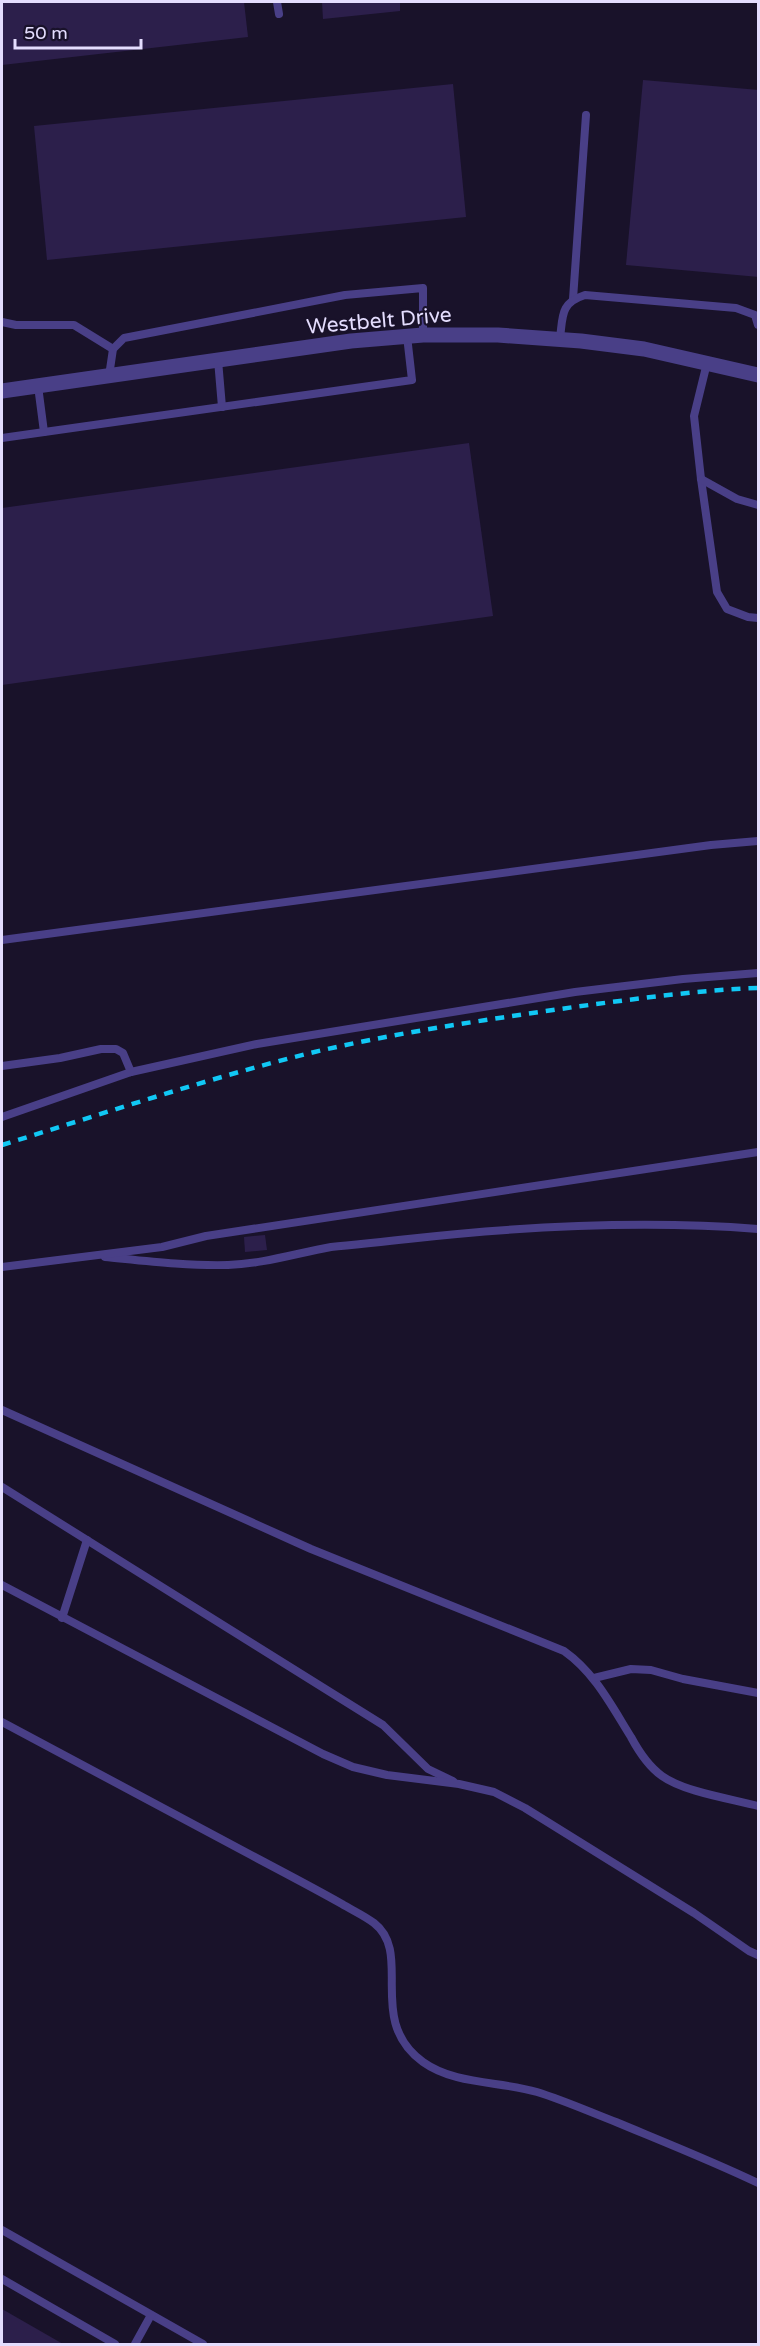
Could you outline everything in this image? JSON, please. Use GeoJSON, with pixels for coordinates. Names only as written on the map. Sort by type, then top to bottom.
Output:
{"type":"FeatureCollection","features":[{"type":"Feature","properties":{"kind":"street","name":"Westbelt Drive"},"geometry":{"type":"LineString","coordinates":[[2,391],[351,341],[415,335],[561,338],[644,349],[759,375]]}},
{"type":"Feature","properties":{"kind":"lane"},"geometry":{"type":"LineString","coordinates":[[277,2],[279,14]]}},
{"type":"Feature","properties":{"kind":"lane"},"geometry":{"type":"LineString","coordinates":[[573,299],[586,115]]}},
{"type":"Feature","properties":{"kind":"lane"},"geometry":{"type":"LineString","coordinates":[[2,438],[412,380],[415,335],[423,288],[345,296],[124,338],[113,349],[109,376]]}},
{"type":"Feature","properties":{"kind":"lane"},"geometry":{"type":"LineString","coordinates":[[561,338],[565,307],[573,299],[585,295],[736,308],[755,315],[759,325]]}},
{"type":"Feature","properties":{"kind":"lane"},"geometry":{"type":"LineString","coordinates":[[2,322],[15,326],[74,325],[113,349]]}},
{"type":"Feature","properties":{"kind":"lane"},"geometry":{"type":"LineString","coordinates":[[218,360],[222,407]]}},
{"type":"Feature","properties":{"kind":"lane"},"geometry":{"type":"LineString","coordinates":[[707,363],[694,416],[700,479],[717,592],[727,609],[748,617],[759,618]]}},
{"type":"Feature","properties":{"kind":"lane"},"geometry":{"type":"LineString","coordinates":[[38,386],[44,432]]}},
{"type":"Feature","properties":{"kind":"lane"},"geometry":{"type":"LineString","coordinates":[[700,479],[737,499],[759,505]]}},
{"type":"Feature","properties":{"kind":"lane"},"geometry":{"type":"LineString","coordinates":[[2,940],[699,846],[759,841]]}},
{"type":"Feature","properties":{"kind":"lane"},"geometry":{"type":"LineString","coordinates":[[2,1117],[131,1072],[257,1044],[575,992],[683,979],[759,973]]}},
{"type":"Feature","properties":{"kind":"lane"},"geometry":{"type":"LineString","coordinates":[[2,1065],[60,1058],[109,1048],[123,1053],[131,1072]]}},
{"type":"Feature","properties":{"kind":"lane"},"geometry":{"type":"LineString","coordinates":[[2,1267],[162,1247],[206,1236],[759,1152]]}},
{"type":"Feature","properties":{"kind":"lane"},"geometry":{"type":"LineString","coordinates":[[90,1256],[166,1263],[229,1265],[269,1260],[330,1247],[515,1229],[609,1224],[710,1225],[759,1229]]}},
{"type":"Feature","properties":{"kind":"lane"},"geometry":{"type":"LineString","coordinates":[[2,1410],[311,1549],[564,1651],[580,1662],[594,1678],[640,1753],[664,1778],[684,1786],[759,1806]]}},
{"type":"Feature","properties":{"kind":"lane"},"geometry":{"type":"LineString","coordinates":[[2,1487],[383,1725],[428,1769],[459,1784]]}},
{"type":"Feature","properties":{"kind":"lane"},"geometry":{"type":"LineString","coordinates":[[62,1618],[87,1540]]}},
{"type":"Feature","properties":{"kind":"lane"},"geometry":{"type":"LineString","coordinates":[[2,1585],[323,1754],[353,1767],[387,1775],[459,1784],[494,1792],[525,1808],[694,1913],[749,1952],[759,1955]]}},
{"type":"Feature","properties":{"kind":"lane"},"geometry":{"type":"LineString","coordinates":[[594,1678],[631,1669],[651,1670],[683,1679],[759,1693]]}},
{"type":"Feature","properties":{"kind":"lane"},"geometry":{"type":"LineString","coordinates":[[2,1722],[374,1923],[386,1935],[390,1949],[393,1967],[390,2004],[394,2022],[402,2038],[423,2062],[440,2072],[536,2091],[711,2160],[759,2183]]}},
{"type":"Feature","properties":{"kind":"lane"},"geometry":{"type":"LineString","coordinates":[[2,2230],[204,2344]]}},
{"type":"Feature","properties":{"kind":"lane"},"geometry":{"type":"LineString","coordinates":[[2,2279],[115,2344]]}},
{"type":"Feature","properties":{"kind":"lane"},"geometry":{"type":"LineString","coordinates":[[135,2344],[151,2315]]}},
{"type":"Feature","properties":{"kind":"building"},"geometry":{"type":"Polygon","coordinates":[[[2,2],[244,2],[248,37],[2,65],[2,2]]]}},
{"type":"Feature","properties":{"kind":"building"},"geometry":{"type":"Polygon","coordinates":[[[322,2],[400,2],[400,11],[323,19],[322,2]]]}},
{"type":"Feature","properties":{"kind":"building"},"geometry":{"type":"Polygon","coordinates":[[[643,80],[759,90],[759,277],[626,265],[643,80]]]}},
{"type":"Feature","properties":{"kind":"building"},"geometry":{"type":"Polygon","coordinates":[[[453,84],[466,217],[47,260],[34,126],[453,84]]]}},
{"type":"Feature","properties":{"kind":"building"},"geometry":{"type":"Polygon","coordinates":[[[469,443],[493,616],[2,685],[2,508],[469,443]]]}},
{"type":"Feature","properties":{"kind":"building"},"geometry":{"type":"Polygon","coordinates":[[[265,1235],[267,1250],[245,1252],[244,1237],[265,1235]]]}},
{"type":"Feature","properties":{"kind":"building"},"geometry":{"type":"Polygon","coordinates":[[[2,2309],[63,2344],[2,2344],[2,2309]]]}},
{"type":"Feature","properties":{"kind":"railway"},"geometry":{"type":"LineString","coordinates":[[2,1145],[229,1075],[339,1046],[439,1027],[574,1007],[689,993],[758,988]]}}]}
